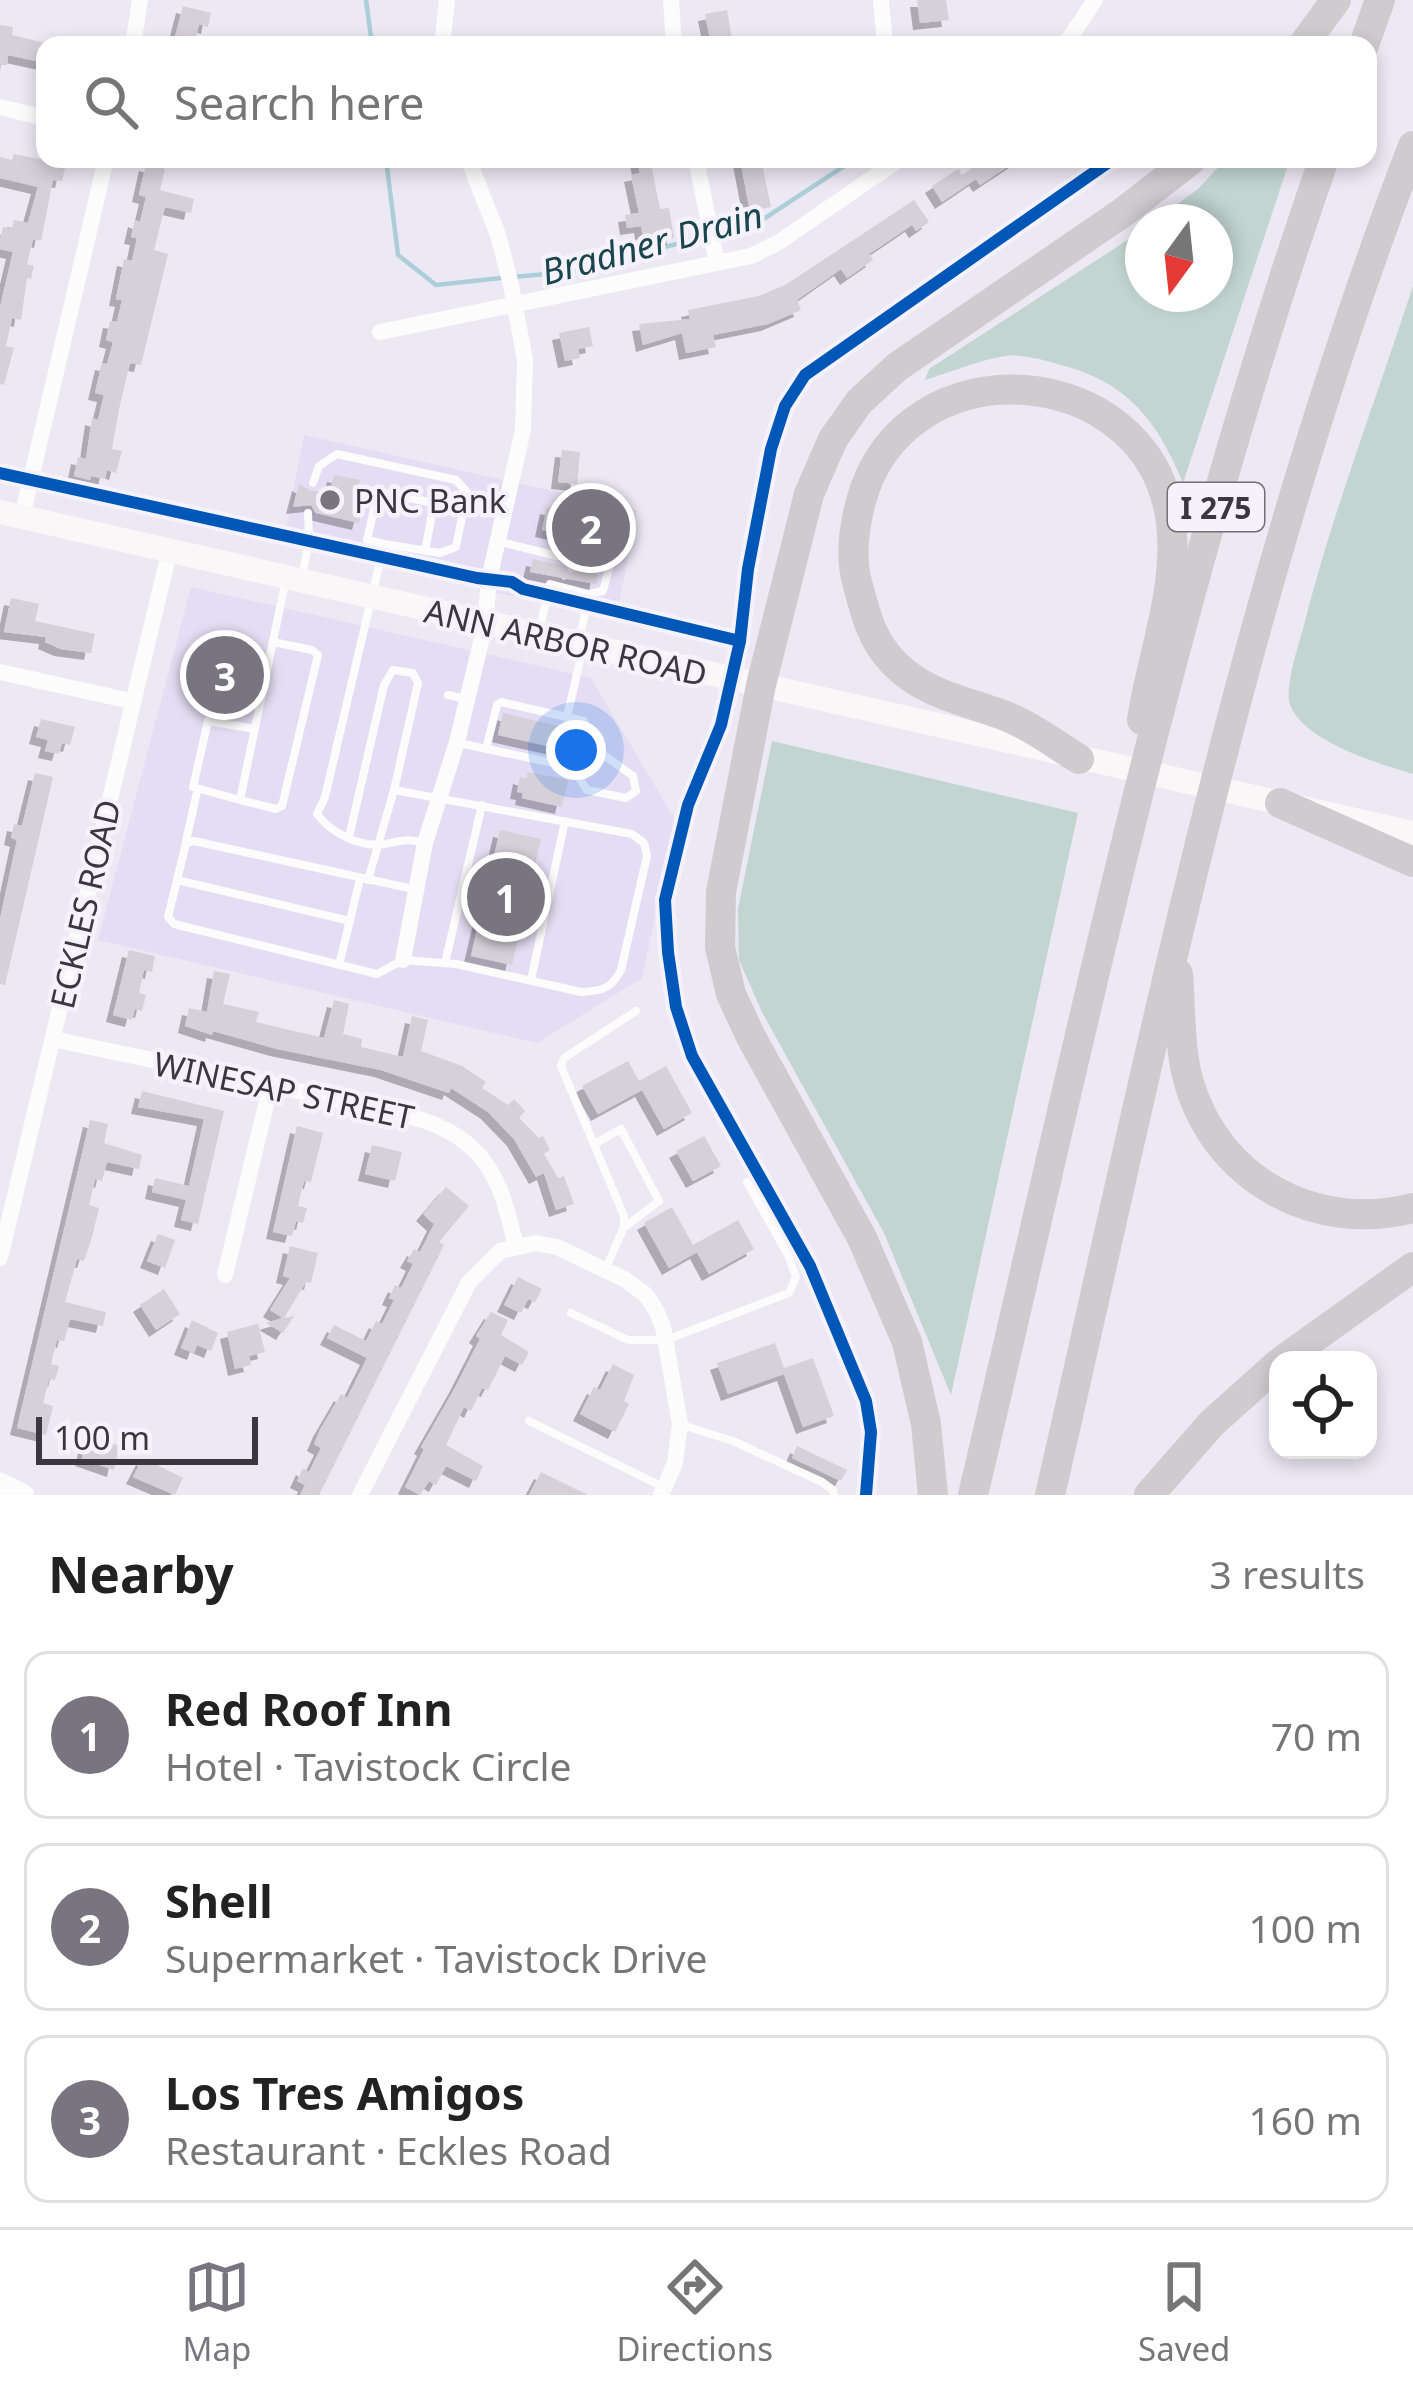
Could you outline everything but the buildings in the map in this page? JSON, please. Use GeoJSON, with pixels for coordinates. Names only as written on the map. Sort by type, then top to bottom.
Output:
{"type":"FeatureCollection","features":[{"type":"Feature","properties":{"kind":"highway"},"geometry":{"type":"LineString","coordinates":[[1310,36],[1336,0]]}},
{"type":"Feature","properties":{"kind":"highway"},"geometry":{"type":"LineString","coordinates":[[1367,36],[1380,0]]}},
{"type":"Feature","properties":{"kind":"highway","name":"I 275"},"geometry":{"type":"LineString","coordinates":[[1050,1495],[1232,713],[1277,550],[1358,296],[1413,146]]}},
{"type":"Feature","properties":{"kind":"highway"},"geometry":{"type":"LineString","coordinates":[[933,1495],[917,1378],[890,1298],[751,1037],[723,965],[718,928],[721,892],[761,685],[809,494],[825,453],[847,417],[897,367],[1123,213],[1180,168]]}},
{"type":"Feature","properties":{"kind":"highway","name":"I 275"},"geometry":{"type":"LineString","coordinates":[[973,1495],[1122,860],[1246,391],[1321,168]]}},
{"type":"Feature","properties":{"kind":"highway"},"geometry":{"type":"LineString","coordinates":[[1078,759],[1012,718],[955,702],[926,687],[893,663],[868,627],[853,553],[856,520],[869,478],[896,437],[918,418],[966,394],[1024,388],[1094,410],[1133,442],[1165,498],[1174,570],[1147,683],[1122,860]]}},
{"type":"Feature","properties":{"kind":"highway"},"geometry":{"type":"LineString","coordinates":[[1280,803],[1413,862]]}},
{"type":"Feature","properties":{"kind":"highway"},"geometry":{"type":"LineString","coordinates":[[1176,945],[1186,1071],[1201,1116],[1227,1155],[1271,1191],[1300,1204],[1351,1215],[1413,1208]]}},
{"type":"Feature","properties":{"kind":"highway"},"geometry":{"type":"LineString","coordinates":[[1296,1351],[1413,1267]]}},
{"type":"Feature","properties":{"kind":"highway"},"geometry":{"type":"LineString","coordinates":[[1149,1495],[1212,1423],[1269,1373]]}},
{"type":"Feature","properties":{"kind":"main road","name":"ANN ARBOR ROAD"},"geometry":{"type":"LineString","coordinates":[[11,514],[1413,833]]}},
{"type":"Feature","properties":{"kind":"street"},"geometry":{"type":"LineString","coordinates":[[135,36],[140,0]]}},
{"type":"Feature","properties":{"kind":"street"},"geometry":{"type":"LineString","coordinates":[[443,36],[447,0]]}},
{"type":"Feature","properties":{"kind":"street"},"geometry":{"type":"LineString","coordinates":[[670,0],[673,36]]}},
{"type":"Feature","properties":{"kind":"street"},"geometry":{"type":"LineString","coordinates":[[880,0],[884,36]]}},
{"type":"Feature","properties":{"kind":"street"},"geometry":{"type":"LineString","coordinates":[[1072,36],[1095,0]]}},
{"type":"Feature","properties":{"kind":"street"},"geometry":{"type":"LineString","coordinates":[[0,106],[36,116]]}},
{"type":"Feature","properties":{"kind":"street"},"geometry":{"type":"LineString","coordinates":[[11,514],[104,168]]}},
{"type":"Feature","properties":{"kind":"street"},"geometry":{"type":"LineString","coordinates":[[404,960],[425,843],[458,742],[485,625],[489,580],[523,430],[526,386],[521,334],[498,235],[472,168]]}},
{"type":"Feature","properties":{"kind":"street"},"geometry":{"type":"LineString","coordinates":[[698,168],[717,263]]}},
{"type":"Feature","properties":{"kind":"street"},"geometry":{"type":"LineString","coordinates":[[380,332],[751,256],[887,168]]}},
{"type":"Feature","properties":{"kind":"street","name":"ECKLES ROAD"},"geometry":{"type":"LineString","coordinates":[[0,1258],[170,550]]}},
{"type":"Feature","properties":{"kind":"street"},"geometry":{"type":"LineString","coordinates":[[0,672],[131,701]]}},
{"type":"Feature","properties":{"kind":"street","name":"WINESAP STREET"},"geometry":{"type":"LineString","coordinates":[[53,1039],[425,1121],[458,1136],[478,1153],[496,1179],[516,1246]]}},
{"type":"Feature","properties":{"kind":"street"},"geometry":{"type":"LineString","coordinates":[[224,1275],[271,1084]]}},
{"type":"Feature","properties":{"kind":"street"},"geometry":{"type":"LineString","coordinates":[[360,1495],[469,1282],[488,1259],[516,1246],[557,1246],[646,1295],[656,1310],[666,1340],[680,1424],[678,1450],[663,1491]]}},
{"type":"Feature","properties":{"kind":"street"},"geometry":{"type":"LineString","coordinates":[[0,1483],[24,1495]]}},
{"type":"Feature","properties":{"kind":"lane"},"geometry":{"type":"LineString","coordinates":[[313,483],[319,466],[337,454],[456,480],[467,492],[456,547],[440,553],[368,540],[378,492],[434,503],[424,550]]}},
{"type":"Feature","properties":{"kind":"lane"},"geometry":{"type":"LineString","coordinates":[[240,800],[273,642],[308,540],[308,513]]}},
{"type":"Feature","properties":{"kind":"lane"},"geometry":{"type":"LineString","coordinates":[[499,542],[609,568],[603,591],[589,594],[569,585],[550,584],[538,637]]}},
{"type":"Feature","properties":{"kind":"lane"},"geometry":{"type":"LineString","coordinates":[[384,544],[325,797],[317,814],[330,832],[379,846],[409,838],[425,843]]}},
{"type":"Feature","properties":{"kind":"lane"},"geometry":{"type":"LineString","coordinates":[[568,716],[589,594]]}},
{"type":"Feature","properties":{"kind":"lane"},"geometry":{"type":"LineString","coordinates":[[255,729],[208,721],[193,787],[197,791],[276,809],[282,806],[318,656],[312,650],[273,642]]}},
{"type":"Feature","properties":{"kind":"lane"},"geometry":{"type":"LineString","coordinates":[[339,965],[394,790],[418,683],[413,673],[393,670],[384,685],[349,837]]}},
{"type":"Feature","properties":{"kind":"lane"},"geometry":{"type":"LineString","coordinates":[[448,695],[467,699]]}},
{"type":"Feature","properties":{"kind":"lane"},"geometry":{"type":"LineString","coordinates":[[458,742],[486,749],[572,767],[577,764],[586,728],[584,721],[568,716],[501,702],[486,749]]}},
{"type":"Feature","properties":{"kind":"lane"},"geometry":{"type":"LineString","coordinates":[[572,767],[587,790],[626,798],[636,791],[633,776],[602,753],[581,746]]}},
{"type":"Feature","properties":{"kind":"lane"},"geometry":{"type":"LineString","coordinates":[[197,791],[168,917],[174,924],[377,974],[404,960],[445,963],[581,992],[602,991],[614,983],[647,856],[644,843],[632,834],[394,790]]}},
{"type":"Feature","properties":{"kind":"lane"},"geometry":{"type":"LineString","coordinates":[[445,963],[482,805]]}},
{"type":"Feature","properties":{"kind":"lane"},"geometry":{"type":"LineString","coordinates":[[530,980],[565,821]]}},
{"type":"Feature","properties":{"kind":"lane"},"geometry":{"type":"LineString","coordinates":[[186,843],[415,890]]}},
{"type":"Feature","properties":{"kind":"lane"},"geometry":{"type":"LineString","coordinates":[[177,880],[350,921]]}},
{"type":"Feature","properties":{"kind":"lane"},"geometry":{"type":"LineString","coordinates":[[606,1270],[624,1216],[561,1066],[564,1058],[636,1011]]}},
{"type":"Feature","properties":{"kind":"lane"},"geometry":{"type":"LineString","coordinates":[[593,1144],[621,1129],[659,1201],[624,1227]]}},
{"type":"Feature","properties":{"kind":"lane"},"geometry":{"type":"LineString","coordinates":[[571,1313],[628,1340],[666,1340],[789,1293],[796,1277],[788,1255],[747,1182]]}},
{"type":"Feature","properties":{"kind":"lane"},"geometry":{"type":"LineString","coordinates":[[529,1421],[663,1491]]}},
{"type":"Feature","properties":{"kind":"lane"},"geometry":{"type":"LineString","coordinates":[[680,1424],[751,1450],[822,1483],[834,1495]]}},
{"type":"Feature","properties":{"kind":"shaded area"},"geometry":{"type":"Polygon","coordinates":[[[1218,168],[1287,168],[1183,483],[1163,441],[1138,408],[1084,372],[1013,356],[925,380],[929,369],[1125,242],[1125,312],[1233,312],[1233,204],[1178,204],[1218,168]]]}},
{"type":"Feature","properties":{"kind":"shaded area"},"geometry":{"type":"Polygon","coordinates":[[[1413,286],[1413,774],[1323,739],[1296,715],[1289,694],[1327,542],[1413,286]]]}},
{"type":"Feature","properties":{"kind":"shaded area"},"geometry":{"type":"Polygon","coordinates":[[[304,435],[637,510],[616,619],[283,545],[304,435]]]}},
{"type":"Feature","properties":{"kind":"shaded area"},"geometry":{"type":"Polygon","coordinates":[[[191,587],[591,678],[675,820],[642,978],[537,1043],[98,940],[191,587]]]}},
{"type":"Feature","properties":{"kind":"shaded area"},"geometry":{"type":"Polygon","coordinates":[[[772,741],[1078,813],[951,1395],[884,1233],[762,1012],[739,960],[738,909],[772,741]]]}},
{"type":"Feature","properties":{"kind":"waterway","name":"Bradner Drain"},"geometry":{"type":"LineString","coordinates":[[366,0],[371,36]]}},
{"type":"Feature","properties":{"kind":"waterway","name":"Bradner Drain"},"geometry":{"type":"LineString","coordinates":[[387,168],[398,255],[436,285],[501,278]]}},
{"type":"Feature","properties":{"kind":"waterway","name":"Bradner Drain"},"geometry":{"type":"LineString","coordinates":[[718,233],[759,222],[841,168]]}},
{"type":"Feature","properties":{"kind":"waterway","name":"Bradner Drain"},"geometry":{"type":"LineString","coordinates":[[513,277],[569,272],[707,236]]}},
{"type":"Feature","properties":{"kind":"cycle path"},"geometry":{"type":"LineString","coordinates":[[866,1495],[871,1432],[866,1401],[810,1266],[692,1056],[676,1007],[665,900],[688,805],[721,725],[740,641],[771,449],[785,406],[805,375],[1100,168]]}},
{"type":"Feature","properties":{"kind":"cycle path"},"geometry":{"type":"LineString","coordinates":[[0,473],[512,582],[523,589],[740,641]]}},
{"type":"Feature","properties":{"kind":"place","name":"PNC Bank"},"geometry":{"type":"Point","coordinates":[330,500]}},
{"type":"Feature","properties":{"kind":"place","name":"Shell"},"geometry":{"type":"Point","coordinates":[591,528]}},
{"type":"Feature","properties":{"kind":"place","name":"Los Tres Amigos"},"geometry":{"type":"Point","coordinates":[225,675]}},
{"type":"Feature","properties":{"kind":"place","name":"Red Roof Inn"},"geometry":{"type":"Point","coordinates":[506,897]}}]}
